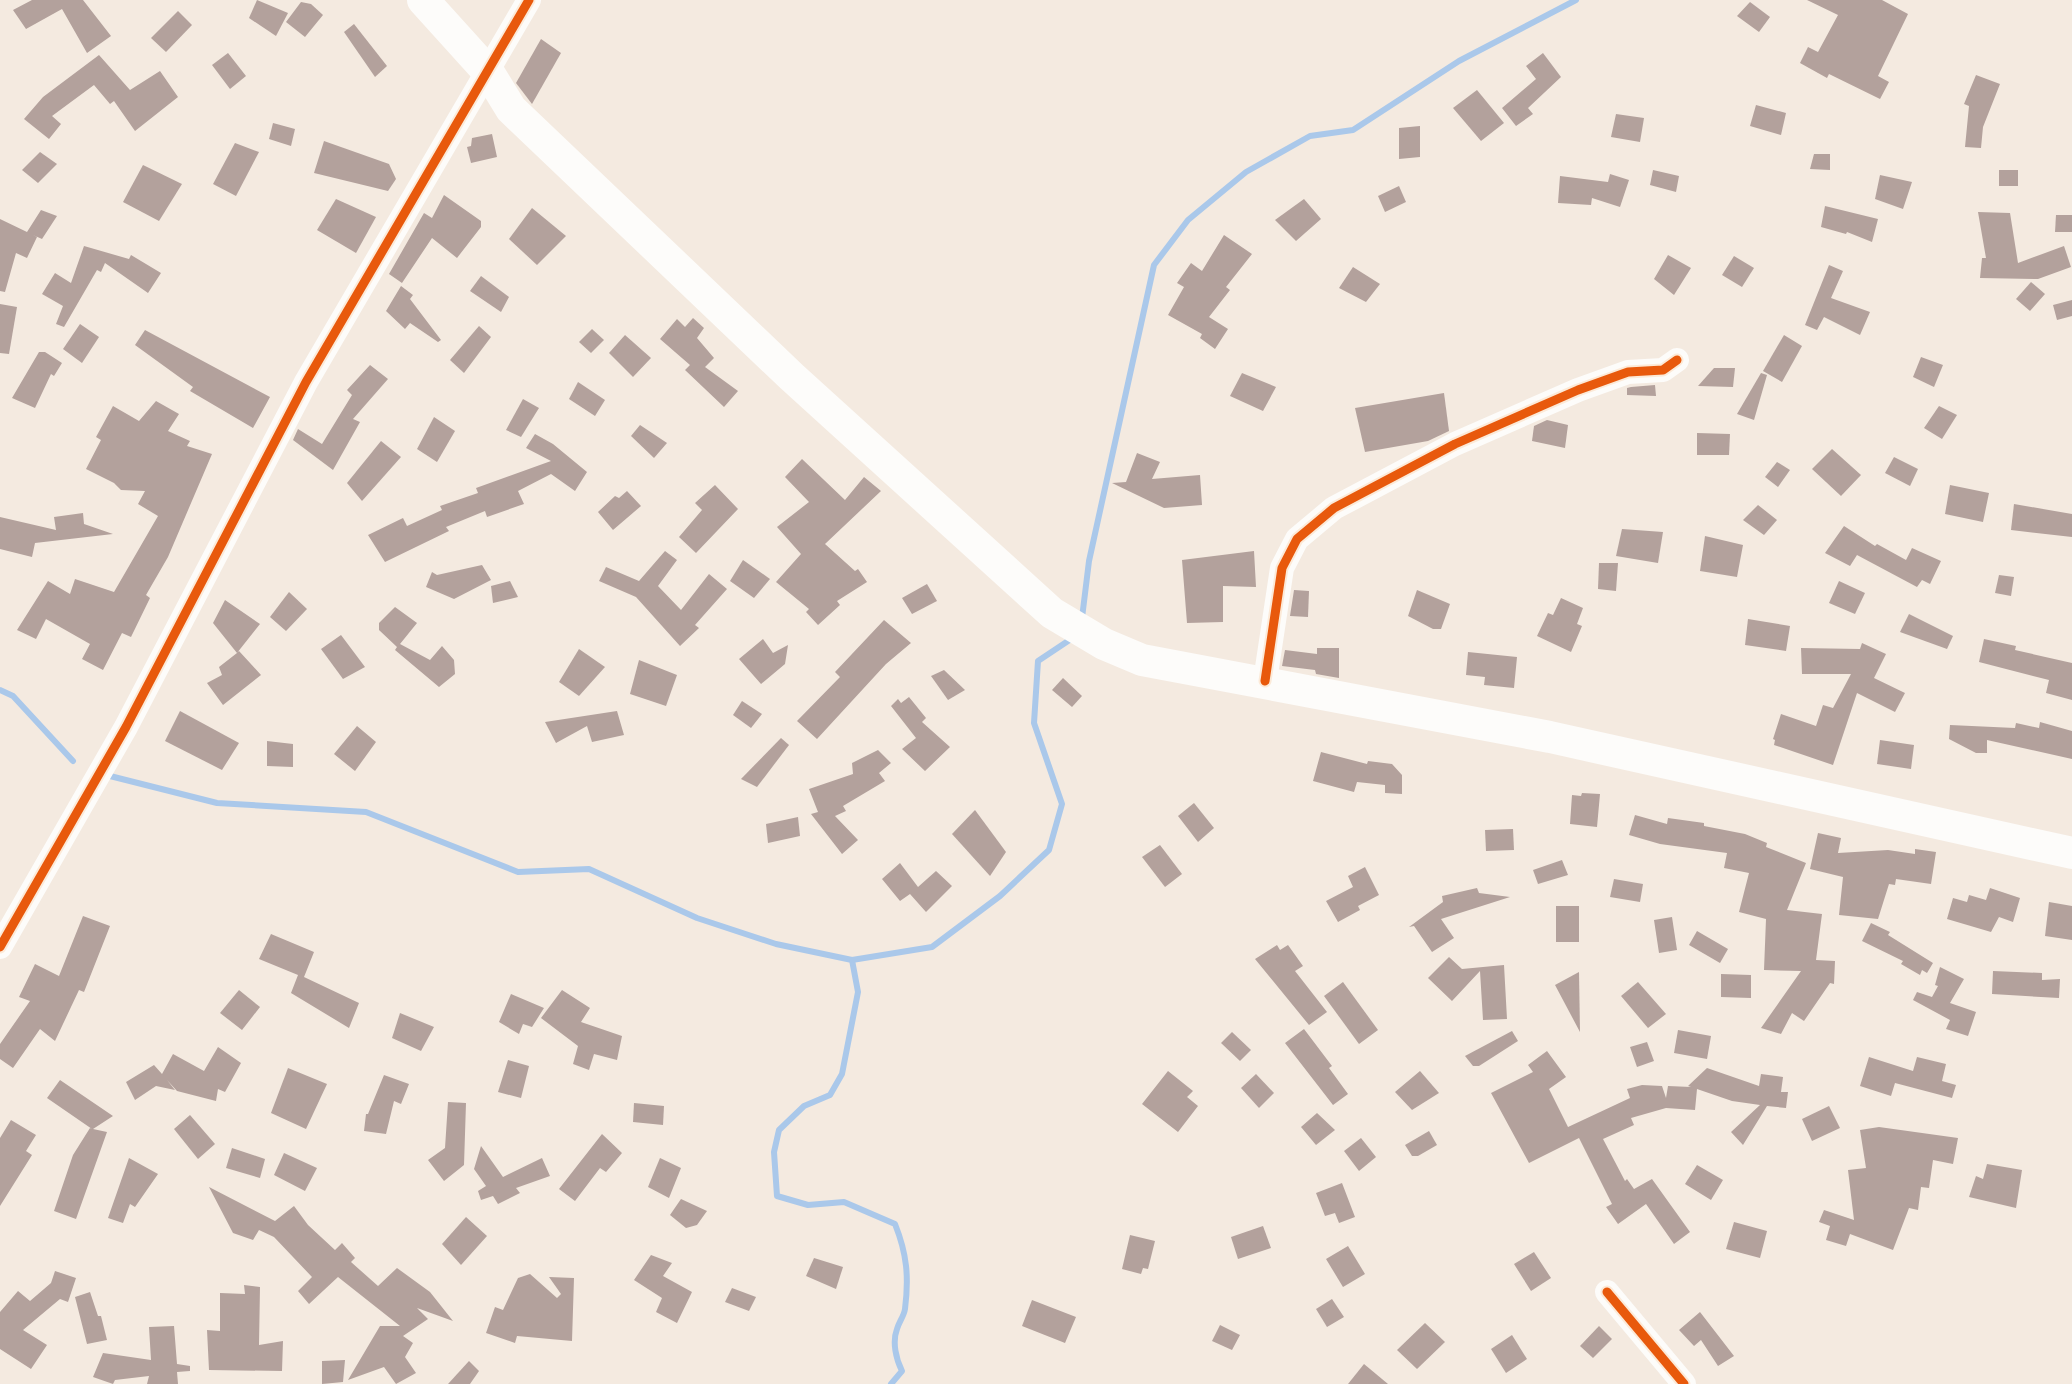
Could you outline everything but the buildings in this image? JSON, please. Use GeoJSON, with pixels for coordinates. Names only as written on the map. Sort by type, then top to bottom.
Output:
{"type":"FeatureCollection","features":[{"type":"Feature","properties":{"kind":"main road"},"geometry":{"type":"LineString","coordinates":[[423,0],[489,73],[511,109],[792,377],[1052,613],[1104,644],[1142,660],[1265,681],[1588,745],[2072,853]]}},
{"type":"Feature","properties":{"kind":"street"},"geometry":{"type":"LineString","coordinates":[[0,947],[126,727],[306,382],[489,73],[529,0]]}},
{"type":"Feature","properties":{"kind":"street"},"geometry":{"type":"LineString","coordinates":[[1265,681],[1282,568],[1297,539],[1334,508],[1455,444],[1578,390],[1628,372],[1663,370],[1677,360]]}},
{"type":"Feature","properties":{"kind":"street"},"geometry":{"type":"LineString","coordinates":[[1607,1292],[1684,1384]]}},
{"type":"Feature","properties":{"kind":"waterway"},"geometry":{"type":"LineString","coordinates":[[1082,618],[1089,561],[1154,265],[1188,220],[1246,172],[1310,136],[1353,130],[1459,61],[1576,0]]}},
{"type":"Feature","properties":{"kind":"waterway"},"geometry":{"type":"LineString","coordinates":[[852,960],[932,947],[1000,896],[1049,850],[1062,804],[1034,723],[1038,661],[1071,639]]}},
{"type":"Feature","properties":{"kind":"waterway"},"geometry":{"type":"LineString","coordinates":[[0,690],[13,696],[73,761]]}},
{"type":"Feature","properties":{"kind":"waterway"},"geometry":{"type":"LineString","coordinates":[[110,776],[217,803],[366,812],[518,872],[589,869],[697,918],[776,944],[852,960],[858,992],[842,1074],[830,1095],[804,1106],[779,1130],[774,1152],[777,1196],[808,1205],[844,1202],[895,1224],[902,1245],[907,1286],[904,1312],[895,1339],[896,1356],[902,1371],[891,1384]]}},
{"type":"Feature","properties":{"kind":"cycle path"},"geometry":{"type":"LineString","coordinates":[[0,947],[126,727],[306,382],[529,0]]}},
{"type":"Feature","properties":{"kind":"cycle path"},"geometry":{"type":"LineString","coordinates":[[1265,681],[1282,568],[1297,539],[1334,508],[1455,444],[1578,390],[1628,372],[1663,370],[1677,360]]}},
{"type":"Feature","properties":{"kind":"cycle path"},"geometry":{"type":"LineString","coordinates":[[1607,1292],[1684,1384]]}}]}
